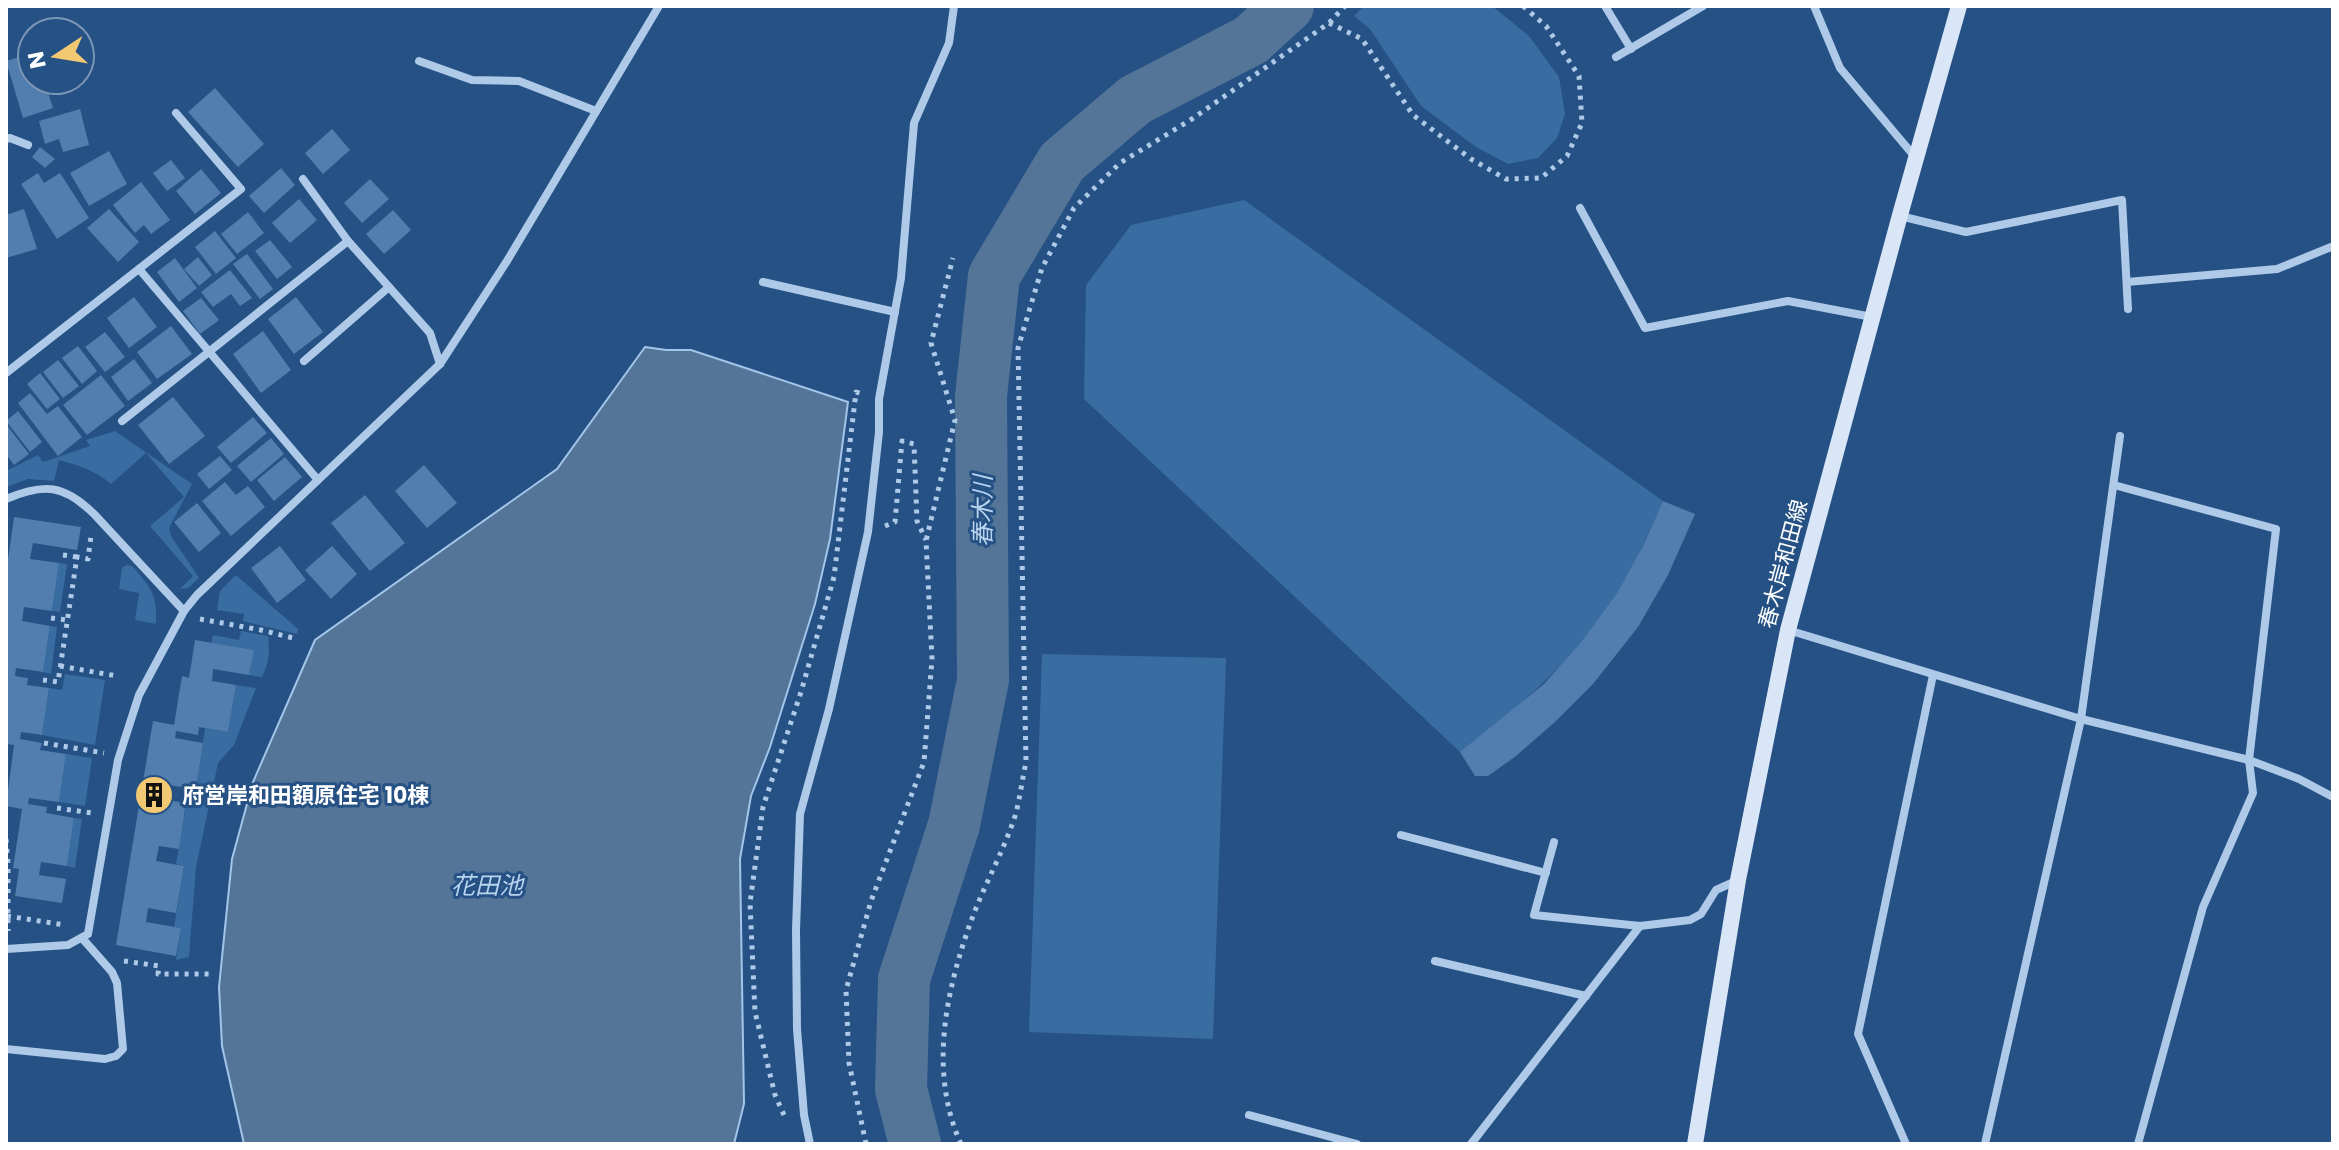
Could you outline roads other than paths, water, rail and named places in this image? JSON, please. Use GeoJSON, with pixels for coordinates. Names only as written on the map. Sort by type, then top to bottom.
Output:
{"type":"FeatureCollection","features":[{"type":"Feature","properties":{"kind":"main road","name":"春木岸和田線"},"geometry":{"type":"LineString","coordinates":[[1695,1144],[1738,880],[1788,630],[1959,6]]}},
{"type":"Feature","properties":{"kind":"street"},"geometry":{"type":"LineString","coordinates":[[6,949],[68,945],[88,934],[118,760],[139,695],[184,611],[197,595],[440,364],[507,261],[659,6]]}},
{"type":"Feature","properties":{"kind":"street"},"geometry":{"type":"LineString","coordinates":[[810,1144],[804,1115],[797,1029],[800,814],[829,709],[868,532],[879,432],[879,399],[901,278],[914,123],[949,43],[954,6]]}},
{"type":"Feature","properties":{"kind":"street"},"geometry":{"type":"LineString","coordinates":[[1605,6],[1631,49]]}},
{"type":"Feature","properties":{"kind":"street"},"geometry":{"type":"LineString","coordinates":[[1616,57],[1703,6]]}},
{"type":"Feature","properties":{"kind":"street"},"geometry":{"type":"LineString","coordinates":[[1814,6],[1840,68],[1916,158]]}},
{"type":"Feature","properties":{"kind":"street"},"geometry":{"type":"LineString","coordinates":[[419,61],[472,80],[519,81],[596,111]]}},
{"type":"Feature","properties":{"kind":"street"},"geometry":{"type":"LineString","coordinates":[[6,373],[241,189],[176,113]]}},
{"type":"Feature","properties":{"kind":"street"},"geometry":{"type":"LineString","coordinates":[[6,139],[28,145]]}},
{"type":"Feature","properties":{"kind":"street"},"geometry":{"type":"LineString","coordinates":[[303,179],[348,241],[430,333],[440,364]]}},
{"type":"Feature","properties":{"kind":"street"},"geometry":{"type":"LineString","coordinates":[[1900,215],[1966,232],[2122,200],[2128,309]]}},
{"type":"Feature","properties":{"kind":"street"},"geometry":{"type":"LineString","coordinates":[[1580,208],[1645,328],[1788,301],[1872,317]]}},
{"type":"Feature","properties":{"kind":"street"},"geometry":{"type":"LineString","coordinates":[[122,421],[348,241]]}},
{"type":"Feature","properties":{"kind":"street"},"geometry":{"type":"LineString","coordinates":[[2127,282],[2277,269],[2331,247]]}},
{"type":"Feature","properties":{"kind":"street"},"geometry":{"type":"LineString","coordinates":[[139,269],[318,480]]}},
{"type":"Feature","properties":{"kind":"street"},"geometry":{"type":"LineString","coordinates":[[763,282],[895,312]]}},
{"type":"Feature","properties":{"kind":"street"},"geometry":{"type":"LineString","coordinates":[[304,361],[389,287]]}},
{"type":"Feature","properties":{"kind":"street"},"geometry":{"type":"LineString","coordinates":[[1985,1144],[2081,719],[2120,436]]}},
{"type":"Feature","properties":{"kind":"street"},"geometry":{"type":"LineString","coordinates":[[2114,485],[2276,529],[2249,760],[2253,793],[2203,907],[2138,1144]]}},
{"type":"Feature","properties":{"kind":"street"},"geometry":{"type":"LineString","coordinates":[[6,499],[29,489],[56,489],[79,501],[184,611]]}},
{"type":"Feature","properties":{"kind":"street"},"geometry":{"type":"LineString","coordinates":[[1788,630],[2081,719],[2249,760],[2299,779],[2333,797]]}},
{"type":"Feature","properties":{"kind":"street"},"geometry":{"type":"LineString","coordinates":[[1906,1144],[1858,1034],[1933,675]]}},
{"type":"Feature","properties":{"kind":"street"},"geometry":{"type":"LineString","coordinates":[[1401,835],[1546,873]]}},
{"type":"Feature","properties":{"kind":"street"},"geometry":{"type":"LineString","coordinates":[[1554,842],[1534,915],[1640,926],[1690,920],[1701,914],[1716,890],[1738,880]]}},
{"type":"Feature","properties":{"kind":"street"},"geometry":{"type":"LineString","coordinates":[[1471,1144],[1640,926]]}},
{"type":"Feature","properties":{"kind":"street"},"geometry":{"type":"LineString","coordinates":[[6,1049],[105,1059],[116,1056],[123,1049],[117,983],[112,972],[82,938]]}},
{"type":"Feature","properties":{"kind":"street"},"geometry":{"type":"LineString","coordinates":[[1435,961],[1586,996]]}},
{"type":"Feature","properties":{"kind":"street"},"geometry":{"type":"LineString","coordinates":[[1249,1115],[1357,1144]]}},
{"type":"Feature","properties":{"kind":"water","name":"花田池"},"geometry":{"type":"Polygon","coordinates":[[[645,347],[691,350],[848,402],[830,539],[815,604],[770,747],[751,796],[740,859],[744,1104],[734,1144],[244,1144],[222,1046],[219,987],[232,859],[253,782],[315,640],[557,469],[645,347]]]}},
{"type":"Feature","properties":{"kind":"waterway","name":"春木川"},"geometry":{"type":"LineString","coordinates":[[915,1144],[901,1089],[904,979],[954,825],[983,680],[981,396],[994,276],[1062,162],[1135,100],[1251,40],[1288,6]]}},
{"type":"Feature","properties":{"kind":"place","name":"府営岸和田額原住宅 10棟"},"geometry":{"type":"Point","coordinates":[154,795]}}]}
